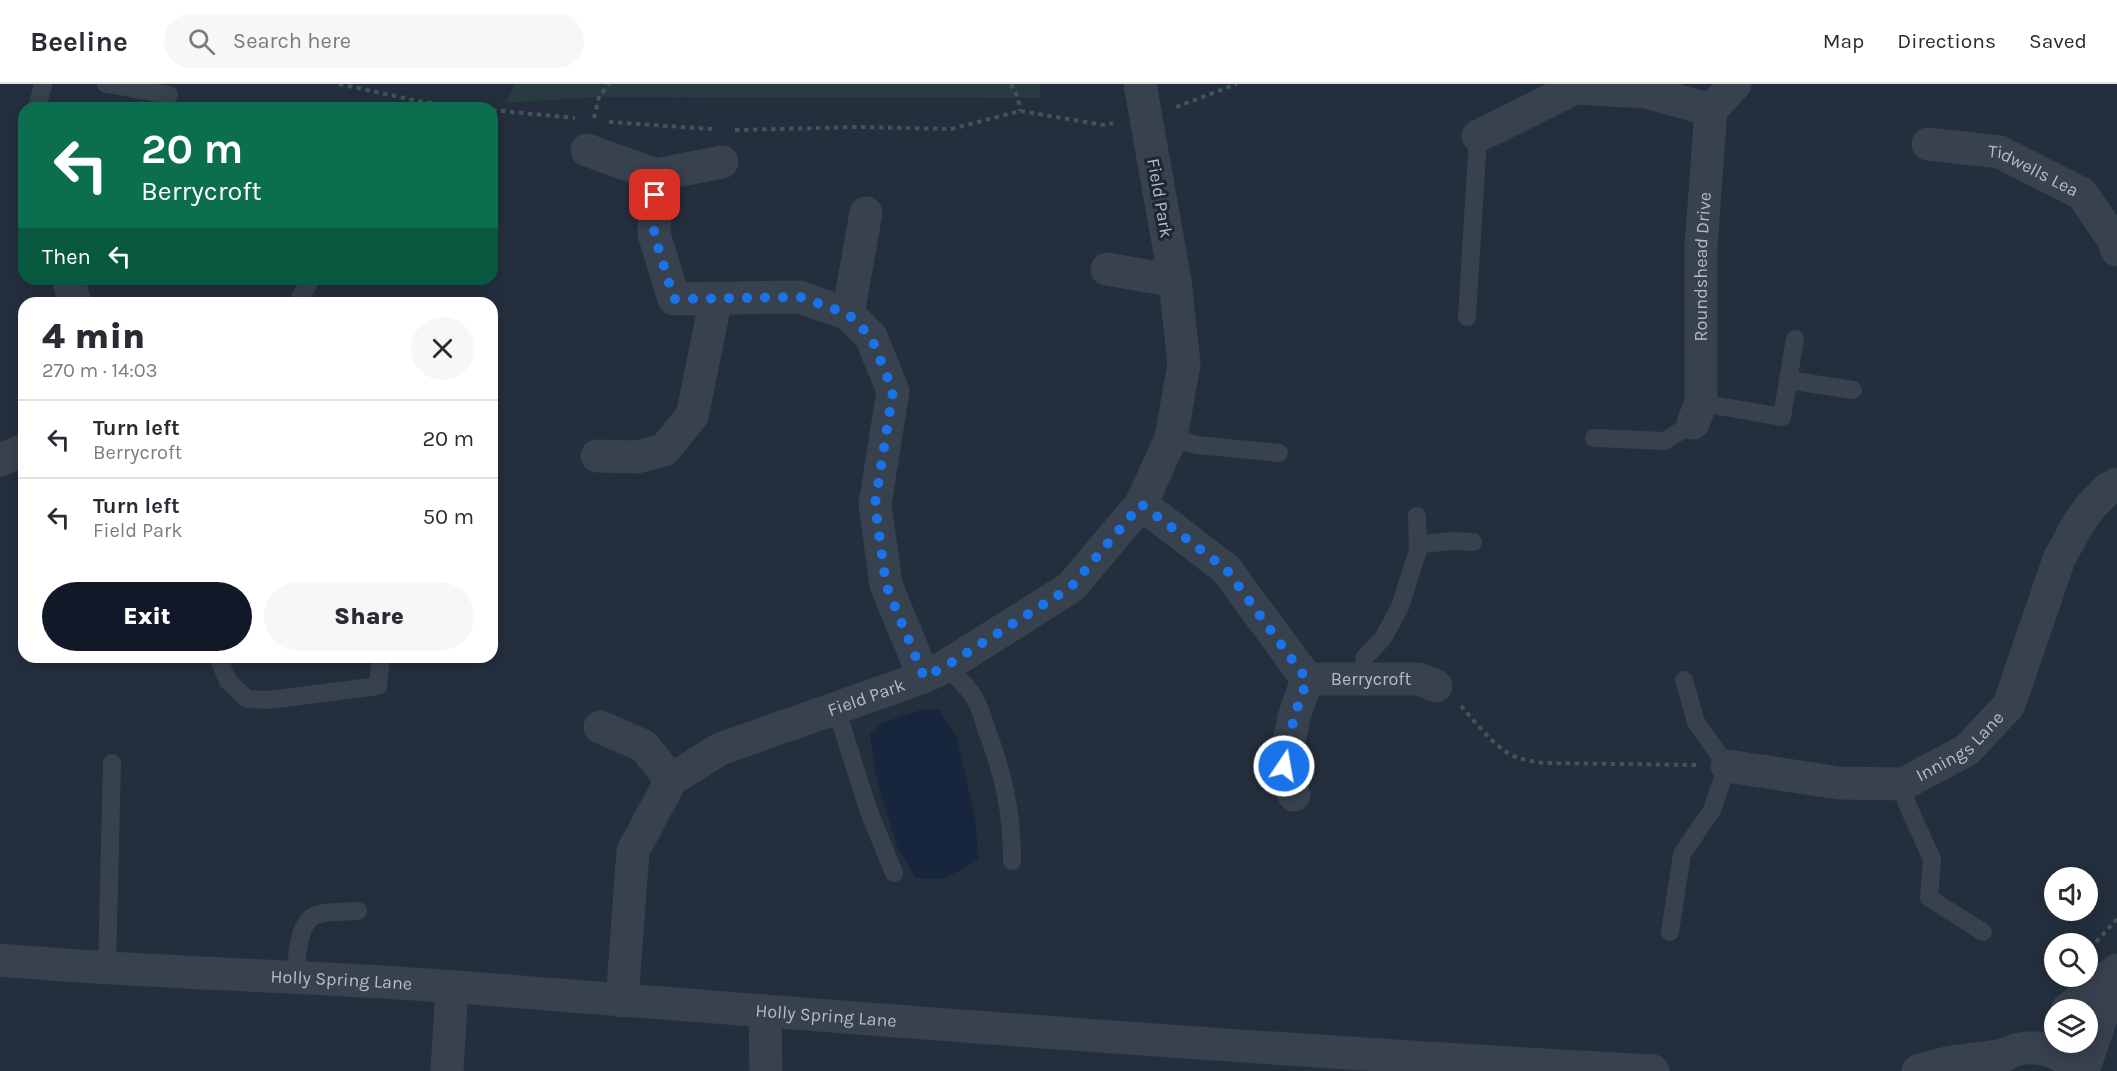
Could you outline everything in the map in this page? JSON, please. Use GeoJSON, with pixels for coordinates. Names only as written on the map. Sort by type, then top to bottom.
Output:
{"type":"FeatureCollection","features":[{"type":"Feature","properties":{"kind":"street"},"geometry":{"type":"LineString","coordinates":[[1478,136],[1575,88],[1647,92],[1711,110],[1735,84]]}},
{"type":"Feature","properties":{"kind":"street","name":"Field Park"},"geometry":{"type":"LineString","coordinates":[[622,1001],[633,851],[671,780],[720,749],[935,672],[1071,587],[1141,504],[1171,438],[1184,364],[1175,281],[1142,99]]}},
{"type":"Feature","properties":{"kind":"street","name":"Roundshead Drive"},"geometry":{"type":"LineString","coordinates":[[1697,413],[1701,246],[1711,110]]}},
{"type":"Feature","properties":{"kind":"street"},"geometry":{"type":"LineString","coordinates":[[588,130],[656,175],[722,162]]}},
{"type":"Feature","properties":{"kind":"street","name":"Tidwells Lea"},"geometry":{"type":"LineString","coordinates":[[1928,144],[2000,152],[2082,194],[2116,242]]}},
{"type":"Feature","properties":{"kind":"street"},"geometry":{"type":"LineString","coordinates":[[656,175],[654,234],[674,299],[800,297],[848,314],[871,337],[893,391],[875,504],[886,585],[935,672]]}},
{"type":"Feature","properties":{"kind":"street"},"geometry":{"type":"LineString","coordinates":[[848,314],[866,213]]}},
{"type":"Feature","properties":{"kind":"street"},"geometry":{"type":"LineString","coordinates":[[1107,269],[1175,281]]}},
{"type":"Feature","properties":{"kind":"street"},"geometry":{"type":"LineString","coordinates":[[597,456],[637,457],[664,450],[692,416],[716,299]]}},
{"type":"Feature","properties":{"kind":"street"},"geometry":{"type":"LineString","coordinates":[[0,460],[18,452]]}},
{"type":"Feature","properties":{"kind":"street","name":"Innings Lane"},"geometry":{"type":"LineString","coordinates":[[1727,766],[1839,783],[1903,784],[1967,750],[2009,705],[2059,559],[2078,524],[2091,506],[2109,488],[2117,484]]}},
{"type":"Feature","properties":{"kind":"street","name":"Berrycroft"},"geometry":{"type":"LineString","coordinates":[[1141,504],[1226,569],[1307,680]]}},
{"type":"Feature","properties":{"kind":"street","name":"Berrycroft"},"geometry":{"type":"LineString","coordinates":[[1307,680],[1419,679],[1436,686]]}},
{"type":"Feature","properties":{"kind":"street","name":"Berrycroft"},"geometry":{"type":"LineString","coordinates":[[1294,795],[1284,766],[1294,717],[1307,680]]}},
{"type":"Feature","properties":{"kind":"street"},"geometry":{"type":"LineString","coordinates":[[600,727],[644,746],[671,780]]}},
{"type":"Feature","properties":{"kind":"street","name":"Holly Spring Lane"},"geometry":{"type":"LineString","coordinates":[[0,960],[452,987],[1347,1053],[1653,1071]]}},
{"type":"Feature","properties":{"kind":"street"},"geometry":{"type":"LineString","coordinates":[[2081,999],[2117,971]]}},
{"type":"Feature","properties":{"kind":"street"},"geometry":{"type":"LineString","coordinates":[[1917,1071],[1951,1062],[2007,1058],[2046,1048],[2073,1062],[2082,1071],[2117,971]]}},
{"type":"Feature","properties":{"kind":"street"},"geometry":{"type":"LineString","coordinates":[[447,1071],[452,987]]}},
{"type":"Feature","properties":{"kind":"street"},"geometry":{"type":"LineString","coordinates":[[765,1011],[766,1071]]}},
{"type":"Feature","properties":{"kind":"street"},"geometry":{"type":"LineString","coordinates":[[2007,1058],[2044,1030]]}},
{"type":"Feature","properties":{"kind":"lane"},"geometry":{"type":"LineString","coordinates":[[39,102],[43,84]]}},
{"type":"Feature","properties":{"kind":"lane"},"geometry":{"type":"LineString","coordinates":[[106,84],[169,95]]}},
{"type":"Feature","properties":{"kind":"lane"},"geometry":{"type":"LineString","coordinates":[[1467,317],[1478,136]]}},
{"type":"Feature","properties":{"kind":"lane"},"geometry":{"type":"LineString","coordinates":[[1594,438],[1665,441],[1697,413],[1782,417],[1795,339]]}},
{"type":"Feature","properties":{"kind":"lane"},"geometry":{"type":"LineString","coordinates":[[1788,380],[1852,390]]}},
{"type":"Feature","properties":{"kind":"lane"},"geometry":{"type":"LineString","coordinates":[[1171,438],[1197,445],[1279,453]]}},
{"type":"Feature","properties":{"kind":"lane"},"geometry":{"type":"LineString","coordinates":[[1361,679],[1365,657],[1383,638],[1400,607],[1418,550],[1417,516]]}},
{"type":"Feature","properties":{"kind":"lane"},"geometry":{"type":"LineString","coordinates":[[1418,550],[1423,544],[1451,541],[1473,542]]}},
{"type":"Feature","properties":{"kind":"lane"},"geometry":{"type":"LineString","coordinates":[[220,663],[228,681],[247,699],[270,700],[378,686],[380,663]]}},
{"type":"Feature","properties":{"kind":"lane"},"geometry":{"type":"LineString","coordinates":[[935,672],[962,682],[976,700],[1007,794],[1012,830],[1012,861]]}},
{"type":"Feature","properties":{"kind":"lane"},"geometry":{"type":"LineString","coordinates":[[1670,932],[1682,854],[1712,810],[1727,766],[1696,722],[1684,680]]}},
{"type":"Feature","properties":{"kind":"lane"},"geometry":{"type":"LineString","coordinates":[[836,708],[869,812],[894,873]]}},
{"type":"Feature","properties":{"kind":"lane"},"geometry":{"type":"LineString","coordinates":[[107,968],[112,763]]}},
{"type":"Feature","properties":{"kind":"lane"},"geometry":{"type":"LineString","coordinates":[[1903,784],[1907,804],[1932,859],[1929,898],[1983,932]]}},
{"type":"Feature","properties":{"kind":"lane"},"geometry":{"type":"LineString","coordinates":[[295,979],[298,944],[305,923],[315,915],[358,911]]}},
{"type":"Feature","properties":{"kind":"path"},"geometry":{"type":"LineString","coordinates":[[339,84],[423,102]]}},
{"type":"Feature","properties":{"kind":"path"},"geometry":{"type":"LineString","coordinates":[[588,130],[599,97],[609,84]]}},
{"type":"Feature","properties":{"kind":"path"},"geometry":{"type":"LineString","coordinates":[[1011,84],[1018,98],[1020,111]]}},
{"type":"Feature","properties":{"kind":"path"},"geometry":{"type":"LineString","coordinates":[[1186,105],[1237,84]]}},
{"type":"Feature","properties":{"kind":"path"},"geometry":{"type":"LineString","coordinates":[[498,111],[588,130],[720,129]]}},
{"type":"Feature","properties":{"kind":"path"},"geometry":{"type":"LineString","coordinates":[[731,130],[860,127],[951,129],[1020,111],[1104,125]]}},
{"type":"Feature","properties":{"kind":"path"},"geometry":{"type":"LineString","coordinates":[[1436,686],[1454,698],[1506,752],[1522,759],[1543,763],[1727,766]]}},
{"type":"Feature","properties":{"kind":"path"},"geometry":{"type":"LineString","coordinates":[[2098,941],[2117,919]]}},
{"type":"Feature","properties":{"kind":"green space"},"geometry":{"type":"Polygon","coordinates":[[[515,84],[1040,84],[1040,98],[599,97],[506,103],[515,84]]]}},
{"type":"Feature","properties":{"kind":"water"},"geometry":{"type":"Polygon","coordinates":[[[923,709],[940,710],[957,738],[976,823],[978,860],[944,879],[915,878],[897,846],[875,773],[870,734],[882,723],[923,709]]]}},
{"type":"Feature","properties":{"kind":"route"},"geometry":{"type":"LineString","coordinates":[[655,195],[654,234],[674,299],[800,297],[848,314],[871,337],[893,391],[875,504],[886,585],[924,677],[946,666],[1071,587],[1141,504],[1226,569],[1307,680],[1294,717],[1284,766]]}}]}
